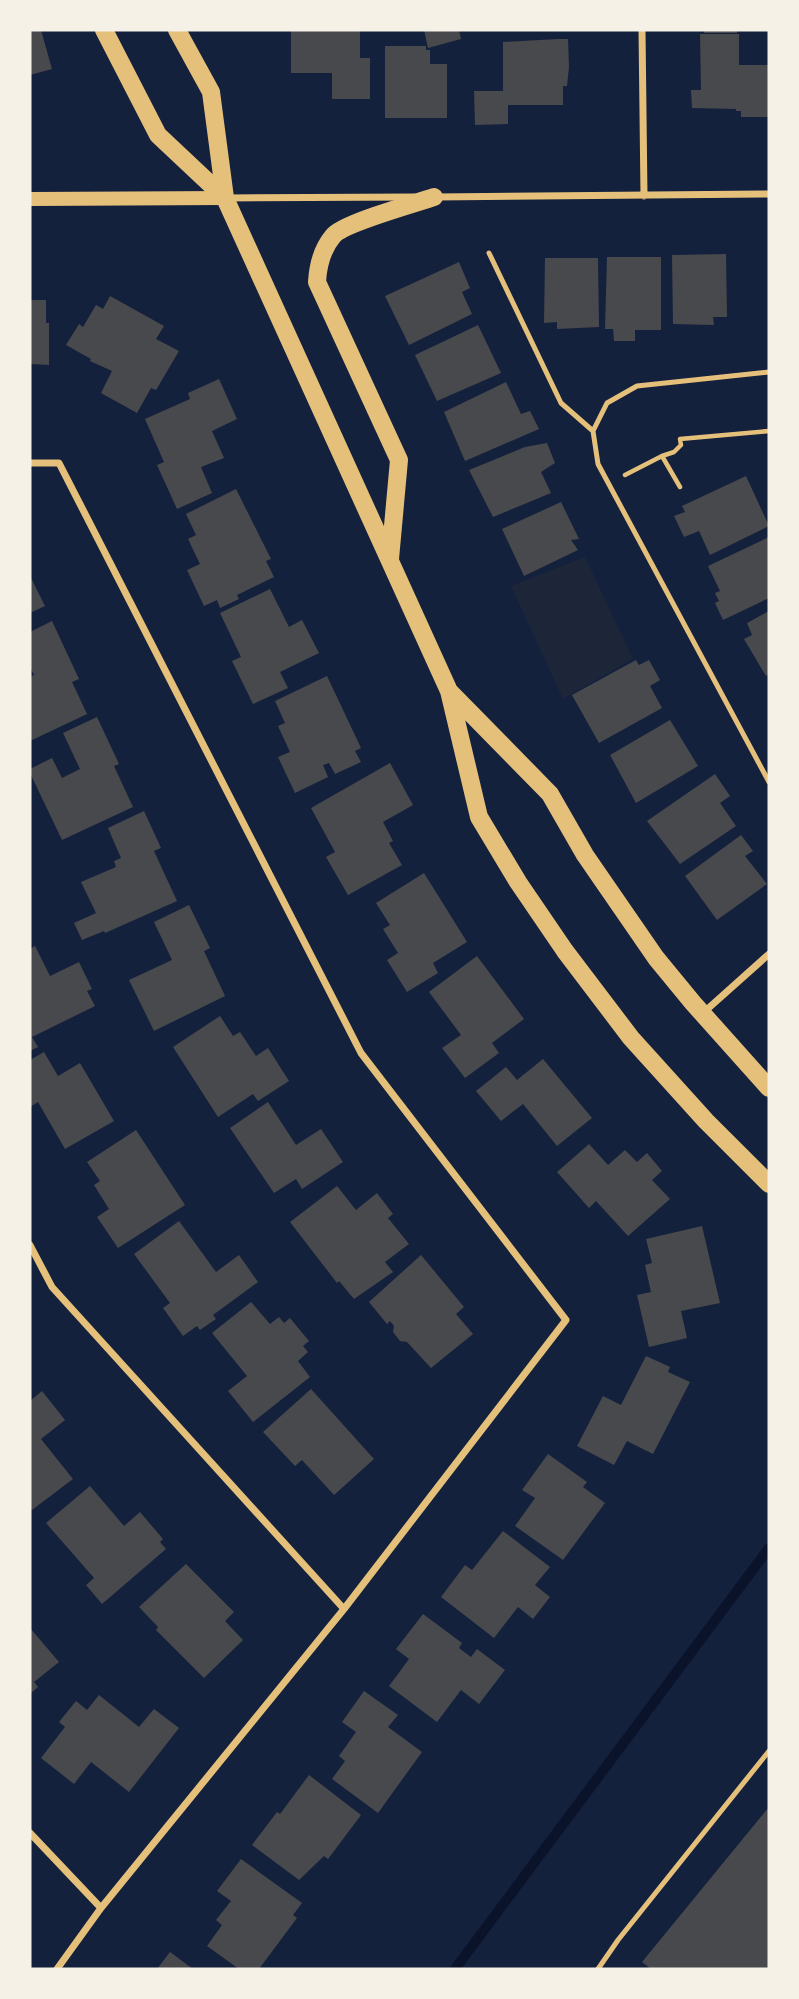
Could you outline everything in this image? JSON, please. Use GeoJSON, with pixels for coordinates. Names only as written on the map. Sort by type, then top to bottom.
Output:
{"type":"FeatureCollection","features":[{"type":"Feature","properties":{"kind":"main road"},"geometry":{"type":"LineString","coordinates":[[104,30],[158,135],[225,198]]}},
{"type":"Feature","properties":{"kind":"main road"},"geometry":{"type":"LineString","coordinates":[[177,30],[211,92],[225,198],[449,691],[479,817],[565,951],[632,1038],[706,1121],[769,1184]]}},
{"type":"Feature","properties":{"kind":"main road"},"geometry":{"type":"LineString","coordinates":[[390,563],[399,460],[317,282],[318,264],[334,233],[434,197]]}},
{"type":"Feature","properties":{"kind":"main road"},"geometry":{"type":"LineString","coordinates":[[30,199],[225,198]]}},
{"type":"Feature","properties":{"kind":"main road"},"geometry":{"type":"LineString","coordinates":[[449,691],[550,794],[627,918],[702,1014],[769,1088]]}},
{"type":"Feature","properties":{"kind":"street"},"geometry":{"type":"LineString","coordinates":[[642,30],[644,197]]}},
{"type":"Feature","properties":{"kind":"street"},"geometry":{"type":"LineString","coordinates":[[225,198],[769,194]]}},
{"type":"Feature","properties":{"kind":"street"},"geometry":{"type":"LineString","coordinates":[[30,463],[60,463],[361,1053],[566,1320],[344,1609],[102,1908],[57,1969]]}},
{"type":"Feature","properties":{"kind":"street"},"geometry":{"type":"LineString","coordinates":[[702,1014],[769,954]]}},
{"type":"Feature","properties":{"kind":"street"},"geometry":{"type":"LineString","coordinates":[[30,1245],[52,1287],[344,1609]]}},
{"type":"Feature","properties":{"kind":"street"},"geometry":{"type":"LineString","coordinates":[[30,1833],[102,1908]]}},
{"type":"Feature","properties":{"kind":"lane"},"geometry":{"type":"LineString","coordinates":[[489,253],[561,403],[593,431]]}},
{"type":"Feature","properties":{"kind":"lane"},"geometry":{"type":"LineString","coordinates":[[769,372],[637,386],[607,403],[593,431],[598,464],[769,782]]}},
{"type":"Feature","properties":{"kind":"lane"},"geometry":{"type":"LineString","coordinates":[[598,1969],[618,1940],[769,1751]]}},
{"type":"Feature","properties":{"kind":"path"},"geometry":{"type":"LineString","coordinates":[[608,482],[674,452],[681,445],[680,439],[769,431]]}},
{"type":"Feature","properties":{"kind":"path"},"geometry":{"type":"LineString","coordinates":[[662,456],[680,487]]}},
{"type":"Feature","properties":{"kind":"shaded area"},"geometry":{"type":"Polygon","coordinates":[[[585,557],[633,659],[563,699],[511,586],[585,557]]]}},
{"type":"Feature","properties":{"kind":"building"},"geometry":{"type":"Polygon","coordinates":[[[30,30],[41,30],[52,69],[30,75],[30,30]]]}},
{"type":"Feature","properties":{"kind":"building"},"geometry":{"type":"Polygon","coordinates":[[[291,30],[360,30],[360,58],[370,58],[370,99],[332,99],[332,73],[291,73],[291,30]]]}},
{"type":"Feature","properties":{"kind":"building"},"geometry":{"type":"Polygon","coordinates":[[[424,30],[459,30],[461,39],[428,48],[424,30]]]}},
{"type":"Feature","properties":{"kind":"building"},"geometry":{"type":"Polygon","coordinates":[[[704,30],[738,30],[737,33],[704,33],[704,30]]]}},
{"type":"Feature","properties":{"kind":"building"},"geometry":{"type":"Polygon","coordinates":[[[700,34],[739,34],[739,65],[768,65],[769,117],[741,117],[741,111],[736,109],[692,108],[691,90],[701,90],[700,34]]]}},
{"type":"Feature","properties":{"kind":"building"},"geometry":{"type":"Polygon","coordinates":[[[568,39],[569,67],[567,86],[563,86],[563,105],[508,105],[508,124],[475,125],[474,91],[503,91],[503,42],[568,39]]]}},
{"type":"Feature","properties":{"kind":"building"},"geometry":{"type":"Polygon","coordinates":[[[385,46],[426,46],[426,50],[430,50],[430,64],[447,64],[447,118],[385,118],[385,46]]]}},
{"type":"Feature","properties":{"kind":"building"},"geometry":{"type":"Polygon","coordinates":[[[726,254],[727,317],[713,317],[714,325],[673,324],[672,255],[726,254]]]}},
{"type":"Feature","properties":{"kind":"building"},"geometry":{"type":"Polygon","coordinates":[[[607,257],[661,257],[661,330],[635,330],[635,341],[614,341],[613,329],[605,329],[607,257]]]}},
{"type":"Feature","properties":{"kind":"building"},"geometry":{"type":"Polygon","coordinates":[[[545,258],[598,258],[599,327],[557,329],[557,322],[544,323],[545,258]]]}},
{"type":"Feature","properties":{"kind":"building"},"geometry":{"type":"Polygon","coordinates":[[[459,262],[470,288],[462,292],[472,314],[409,345],[385,296],[459,262]]]}},
{"type":"Feature","properties":{"kind":"building"},"geometry":{"type":"Polygon","coordinates":[[[110,296],[164,326],[156,339],[179,351],[156,390],[151,388],[137,413],[101,393],[112,371],[90,361],[91,359],[66,345],[79,324],[83,327],[96,305],[103,309],[110,296]]]}},
{"type":"Feature","properties":{"kind":"building"},"geometry":{"type":"Polygon","coordinates":[[[30,300],[46,300],[49,365],[30,364],[30,300]]]}},
{"type":"Feature","properties":{"kind":"building"},"geometry":{"type":"Polygon","coordinates":[[[478,325],[501,373],[437,401],[415,355],[478,325]]]}},
{"type":"Feature","properties":{"kind":"building"},"geometry":{"type":"Polygon","coordinates":[[[219,379],[237,419],[212,431],[224,458],[201,467],[212,493],[177,509],[157,465],[164,462],[145,419],[190,399],[188,393],[219,379]]]}},
{"type":"Feature","properties":{"kind":"building"},"geometry":{"type":"Polygon","coordinates":[[[506,382],[521,414],[530,411],[539,429],[465,461],[444,412],[506,382]]]}},
{"type":"Feature","properties":{"kind":"building"},"geometry":{"type":"Polygon","coordinates":[[[547,443],[555,463],[541,472],[551,493],[493,517],[469,470],[525,447],[547,443]]]}},
{"type":"Feature","properties":{"kind":"building"},"geometry":{"type":"Polygon","coordinates":[[[746,476],[769,526],[710,555],[699,531],[684,537],[674,516],[685,512],[682,506],[746,476]]]}},
{"type":"Feature","properties":{"kind":"building"},"geometry":{"type":"Polygon","coordinates":[[[236,489],[271,559],[266,561],[274,577],[237,595],[239,599],[220,608],[217,600],[204,606],[187,570],[200,564],[188,539],[196,535],[186,514],[236,489]]]}},
{"type":"Feature","properties":{"kind":"building"},"geometry":{"type":"Polygon","coordinates":[[[561,502],[579,539],[571,540],[578,550],[524,576],[502,529],[561,502]]]}},
{"type":"Feature","properties":{"kind":"building"},"geometry":{"type":"Polygon","coordinates":[[[769,537],[769,598],[723,620],[715,603],[719,601],[715,593],[720,591],[708,566],[769,537]]]}},
{"type":"Feature","properties":{"kind":"building"},"geometry":{"type":"Polygon","coordinates":[[[30,576],[45,606],[30,613],[30,576]]]}},
{"type":"Feature","properties":{"kind":"building"},"geometry":{"type":"Polygon","coordinates":[[[270,589],[289,627],[302,620],[319,653],[280,672],[288,688],[253,704],[232,661],[241,657],[220,613],[270,589]]]}},
{"type":"Feature","properties":{"kind":"building"},"geometry":{"type":"Polygon","coordinates":[[[769,611],[769,674],[766,676],[744,639],[752,635],[747,623],[769,611]]]}},
{"type":"Feature","properties":{"kind":"building"},"geometry":{"type":"Polygon","coordinates":[[[52,621],[79,679],[72,682],[87,714],[30,741],[30,677],[34,675],[30,667],[30,632],[52,621]]]}},
{"type":"Feature","properties":{"kind":"building"},"geometry":{"type":"Polygon","coordinates":[[[636,660],[639,665],[649,660],[660,680],[650,686],[662,708],[599,743],[572,695],[636,660]]]}},
{"type":"Feature","properties":{"kind":"building"},"geometry":{"type":"Polygon","coordinates":[[[327,676],[361,748],[355,751],[361,762],[335,774],[329,763],[323,765],[328,777],[295,793],[278,757],[290,752],[278,726],[285,723],[275,701],[327,676]]]}},
{"type":"Feature","properties":{"kind":"building"},"geometry":{"type":"Polygon","coordinates":[[[97,717],[119,764],[114,766],[133,807],[62,840],[30,769],[52,758],[62,778],[80,769],[63,733],[97,717]]]}},
{"type":"Feature","properties":{"kind":"building"},"geometry":{"type":"Polygon","coordinates":[[[670,720],[698,766],[636,803],[610,755],[670,720]]]}},
{"type":"Feature","properties":{"kind":"building"},"geometry":{"type":"Polygon","coordinates":[[[390,763],[413,805],[383,822],[393,841],[389,843],[402,865],[348,895],[326,857],[335,852],[311,808],[390,763]]]}},
{"type":"Feature","properties":{"kind":"building"},"geometry":{"type":"Polygon","coordinates":[[[715,774],[730,796],[720,803],[736,826],[680,864],[647,821],[715,774]]]}},
{"type":"Feature","properties":{"kind":"building"},"geometry":{"type":"Polygon","coordinates":[[[144,811],[161,848],[154,851],[177,901],[105,933],[104,931],[82,940],[74,923],[96,913],[81,882],[116,867],[114,861],[121,858],[108,828],[144,811]]]}},
{"type":"Feature","properties":{"kind":"building"},"geometry":{"type":"Polygon","coordinates":[[[741,835],[753,851],[745,856],[767,884],[717,920],[685,876],[741,835]]]}},
{"type":"Feature","properties":{"kind":"building"},"geometry":{"type":"Polygon","coordinates":[[[424,873],[467,942],[433,963],[438,973],[407,992],[387,960],[398,953],[383,929],[390,925],[376,903],[424,873]]]}},
{"type":"Feature","properties":{"kind":"building"},"geometry":{"type":"Polygon","coordinates":[[[189,905],[210,948],[204,951],[225,996],[154,1031],[129,980],[172,960],[154,922],[189,905]]]}},
{"type":"Feature","properties":{"kind":"building"},"geometry":{"type":"Polygon","coordinates":[[[35,946],[50,976],[79,962],[92,989],[87,991],[95,1006],[32,1037],[38,1047],[30,1051],[30,949],[35,946]]]}},
{"type":"Feature","properties":{"kind":"building"},"geometry":{"type":"Polygon","coordinates":[[[477,956],[524,1019],[492,1043],[499,1053],[465,1078],[442,1048],[461,1035],[429,992],[477,956]]]}},
{"type":"Feature","properties":{"kind":"building"},"geometry":{"type":"Polygon","coordinates":[[[220,1016],[233,1036],[240,1032],[256,1056],[268,1048],[289,1081],[258,1101],[253,1094],[218,1117],[173,1047],[220,1016]]]}},
{"type":"Feature","properties":{"kind":"building"},"geometry":{"type":"Polygon","coordinates":[[[44,1052],[58,1076],[80,1063],[114,1121],[65,1149],[38,1102],[30,1107],[30,1060],[44,1052]]]}},
{"type":"Feature","properties":{"kind":"building"},"geometry":{"type":"Polygon","coordinates":[[[543,1059],[592,1118],[557,1146],[523,1104],[501,1121],[476,1091],[506,1067],[517,1080],[543,1059]]]}},
{"type":"Feature","properties":{"kind":"building"},"geometry":{"type":"Polygon","coordinates":[[[268,1102],[296,1145],[321,1129],[343,1162],[302,1189],[296,1179],[274,1193],[230,1128],[268,1102]]]}},
{"type":"Feature","properties":{"kind":"building"},"geometry":{"type":"Polygon","coordinates":[[[136,1130],[185,1205],[118,1248],[97,1217],[109,1209],[94,1185],[100,1181],[87,1162],[136,1130]]]}},
{"type":"Feature","properties":{"kind":"building"},"geometry":{"type":"Polygon","coordinates":[[[589,1144],[608,1165],[625,1150],[637,1162],[647,1153],[662,1171],[652,1180],[670,1199],[628,1236],[596,1201],[589,1208],[557,1172],[589,1144]]]}},
{"type":"Feature","properties":{"kind":"building"},"geometry":{"type":"Polygon","coordinates":[[[337,1186],[356,1210],[377,1193],[393,1214],[388,1218],[409,1244],[385,1262],[393,1272],[354,1299],[339,1281],[337,1283],[290,1222],[337,1186]]]}},
{"type":"Feature","properties":{"kind":"building"},"geometry":{"type":"Polygon","coordinates":[[[179,1221],[216,1272],[239,1255],[258,1282],[213,1315],[216,1319],[200,1330],[197,1326],[183,1336],[163,1308],[170,1303],[134,1254],[179,1221]]]}},
{"type":"Feature","properties":{"kind":"building"},"geometry":{"type":"Polygon","coordinates":[[[702,1226],[720,1303],[681,1311],[687,1338],[649,1347],[637,1295],[651,1292],[645,1265],[652,1263],[646,1239],[702,1226]]]}},
{"type":"Feature","properties":{"kind":"building"},"geometry":{"type":"Polygon","coordinates":[[[421,1255],[464,1307],[456,1314],[473,1334],[431,1368],[407,1342],[400,1341],[393,1332],[394,1326],[390,1321],[387,1324],[369,1302],[421,1255]]]}},
{"type":"Feature","properties":{"kind":"building"},"geometry":{"type":"Polygon","coordinates":[[[251,1302],[270,1324],[279,1317],[284,1323],[290,1318],[309,1341],[303,1346],[308,1352],[298,1361],[310,1377],[253,1422],[228,1391],[247,1376],[212,1333],[251,1302]]]}},
{"type":"Feature","properties":{"kind":"building"},"geometry":{"type":"Polygon","coordinates":[[[646,1356],[670,1367],[668,1372],[690,1382],[653,1454],[627,1441],[614,1465],[577,1446],[603,1396],[621,1405],[646,1356]]]}},
{"type":"Feature","properties":{"kind":"building"},"geometry":{"type":"Polygon","coordinates":[[[311,1389],[374,1459],[334,1495],[302,1460],[295,1466],[263,1432],[311,1389]]]}},
{"type":"Feature","properties":{"kind":"building"},"geometry":{"type":"Polygon","coordinates":[[[42,1391],[65,1420],[41,1439],[73,1479],[32,1510],[30,1401],[42,1391]]]}},
{"type":"Feature","properties":{"kind":"building"},"geometry":{"type":"Polygon","coordinates":[[[548,1454],[587,1482],[583,1487],[605,1503],[563,1560],[515,1526],[535,1498],[522,1490],[548,1454]]]}},
{"type":"Feature","properties":{"kind":"building"},"geometry":{"type":"Polygon","coordinates":[[[90,1486],[124,1526],[140,1512],[163,1539],[160,1542],[166,1549],[102,1604],[86,1585],[94,1578],[46,1523],[90,1486]]]}},
{"type":"Feature","properties":{"kind":"building"},"geometry":{"type":"Polygon","coordinates":[[[503,1531],[550,1567],[535,1585],[550,1597],[533,1619],[518,1607],[494,1638],[441,1597],[465,1565],[472,1570],[503,1531]]]}},
{"type":"Feature","properties":{"kind":"building"},"geometry":{"type":"Polygon","coordinates":[[[186,1564],[234,1612],[225,1621],[243,1640],[204,1678],[156,1630],[158,1627],[139,1607],[186,1564]]]}},
{"type":"Feature","properties":{"kind":"building"},"geometry":{"type":"Polygon","coordinates":[[[423,1614],[462,1643],[459,1648],[471,1657],[477,1649],[505,1670],[479,1704],[461,1690],[437,1722],[389,1686],[409,1659],[396,1649],[423,1614]]]}},
{"type":"Feature","properties":{"kind":"building"},"geometry":{"type":"Polygon","coordinates":[[[30,1628],[59,1662],[34,1682],[38,1687],[30,1694],[30,1628]]]}},
{"type":"Feature","properties":{"kind":"building"},"geometry":{"type":"Polygon","coordinates":[[[364,1691],[398,1715],[388,1727],[422,1752],[378,1813],[332,1779],[345,1761],[339,1756],[356,1732],[342,1722],[364,1691]]]}},
{"type":"Feature","properties":{"kind":"building"},"geometry":{"type":"Polygon","coordinates":[[[99,1695],[139,1727],[154,1709],[179,1728],[129,1792],[91,1762],[74,1784],[41,1758],[65,1727],[59,1722],[76,1701],[87,1710],[99,1695]]]}},
{"type":"Feature","properties":{"kind":"building"},"geometry":{"type":"Polygon","coordinates":[[[309,1775],[361,1815],[328,1859],[324,1856],[299,1880],[252,1845],[277,1812],[280,1814],[309,1775]]]}},
{"type":"Feature","properties":{"kind":"building"},"geometry":{"type":"Polygon","coordinates":[[[769,1807],[769,1969],[651,1969],[642,1962],[769,1807]]]}},
{"type":"Feature","properties":{"kind":"building"},"geometry":{"type":"Polygon","coordinates":[[[241,1859],[302,1903],[293,1915],[297,1918],[259,1969],[239,1969],[207,1946],[222,1925],[216,1920],[231,1901],[217,1891],[241,1859]]]}},
{"type":"Feature","properties":{"kind":"building"},"geometry":{"type":"Polygon","coordinates":[[[170,1952],[193,1969],[157,1969],[170,1952]]]}},
{"type":"Feature","properties":{"kind":"waterway"},"geometry":{"type":"LineString","coordinates":[[455,1969],[769,1548]]}}]}
